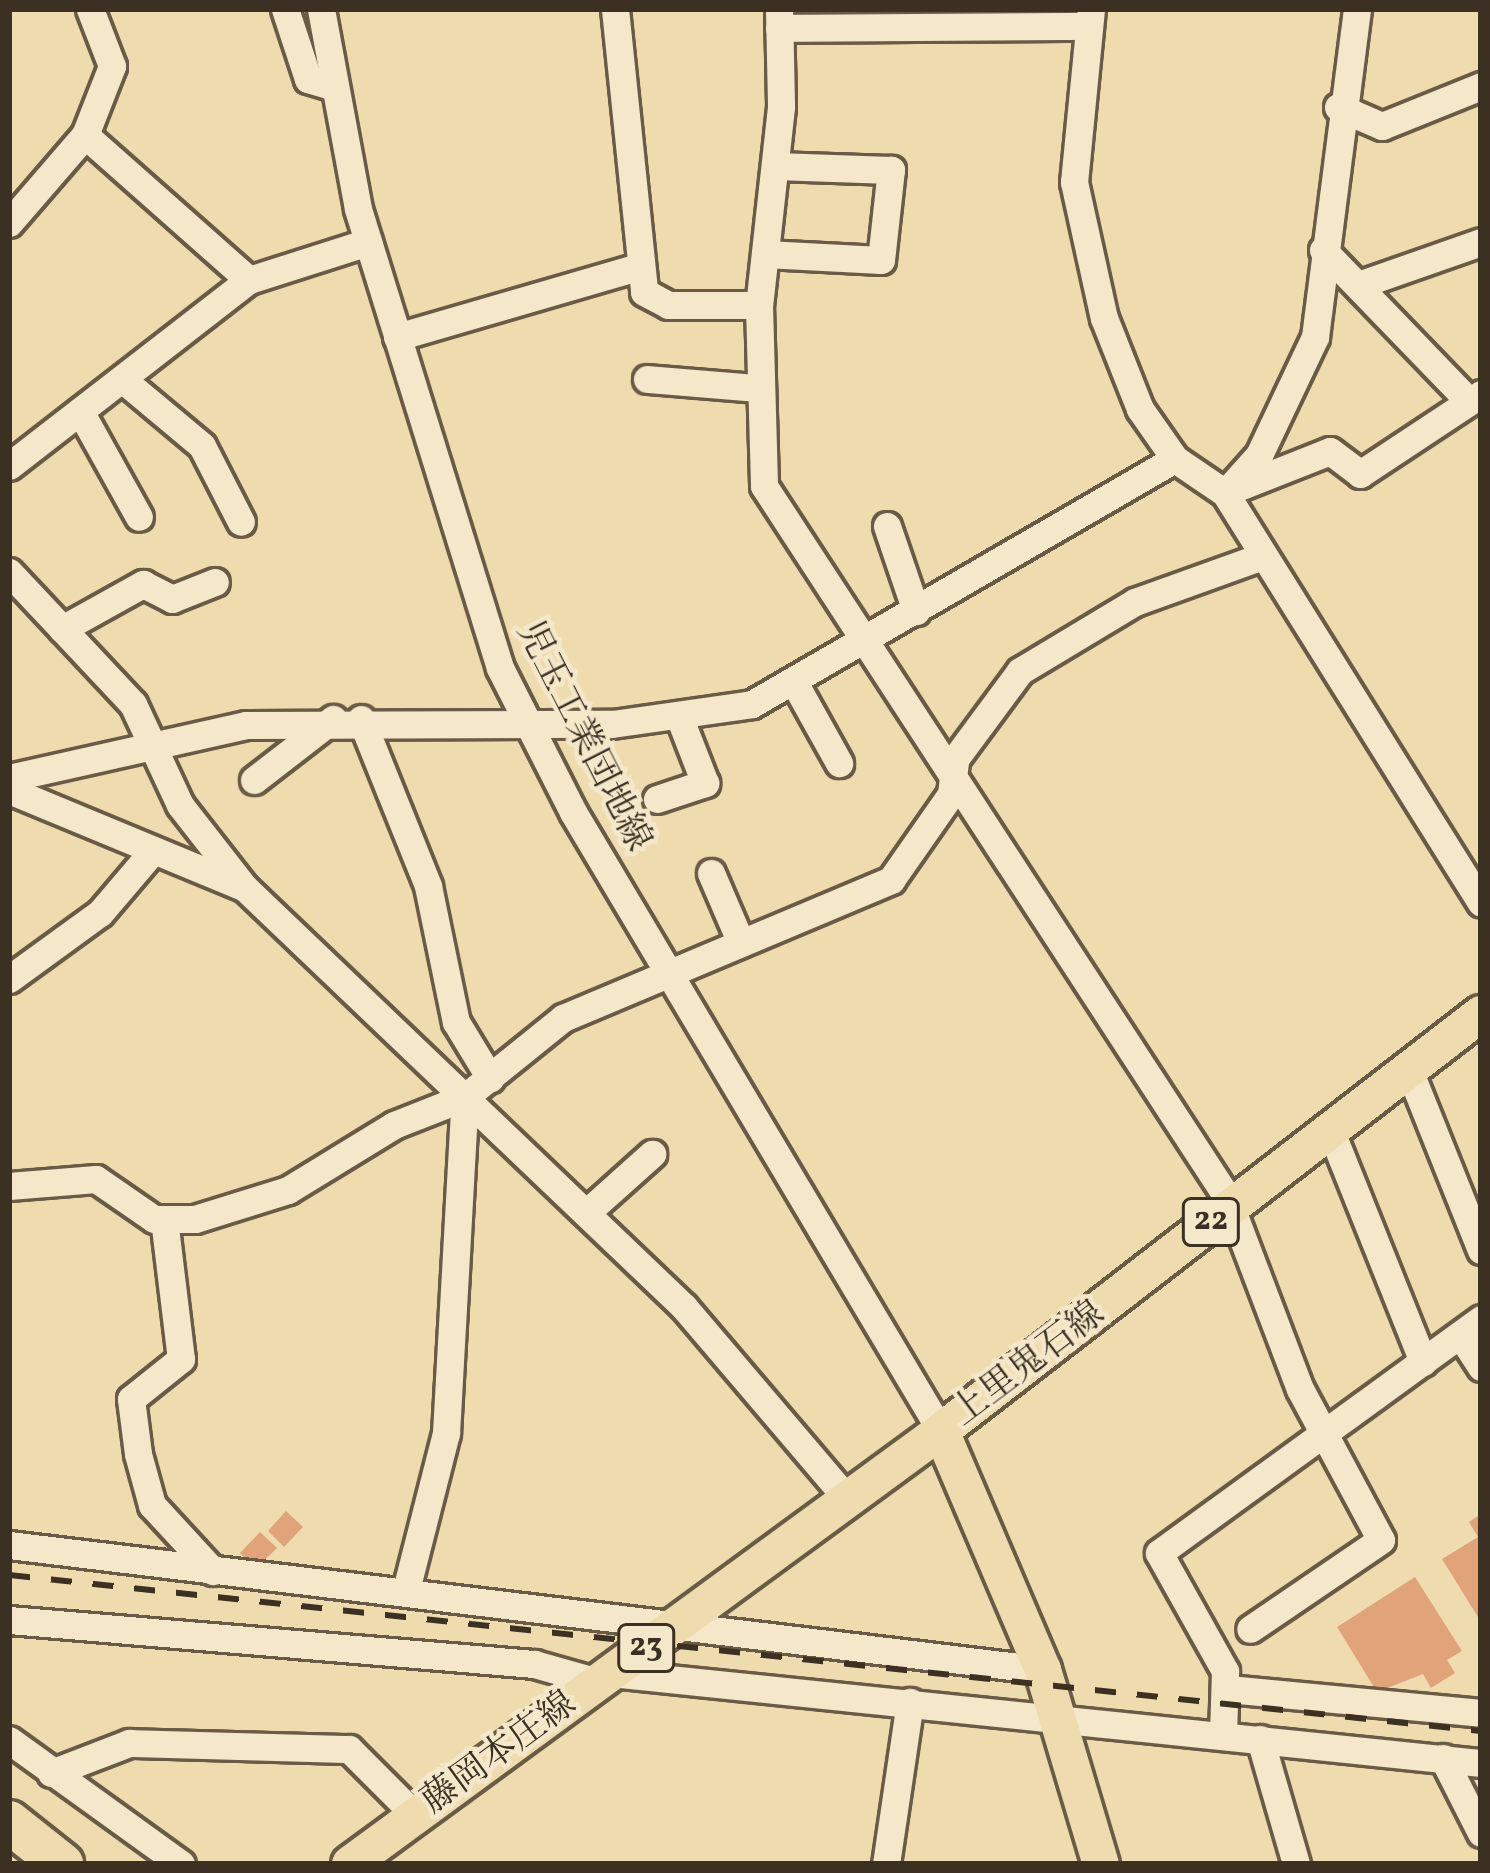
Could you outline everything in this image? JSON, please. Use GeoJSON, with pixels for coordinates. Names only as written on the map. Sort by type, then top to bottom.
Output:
{"type":"FeatureCollection","features":[{"type":"Feature","properties":{"kind":"highway"},"geometry":{"type":"LineString","coordinates":[[9,1822],[62,1864]]}},
{"type":"Feature","properties":{"kind":"main road","name":"上里鬼石線"},"geometry":{"type":"LineString","coordinates":[[1101,1864],[1043,1670],[941,1431],[1481,1014]]}},
{"type":"Feature","properties":{"kind":"main road","name":"藤岡本庄線"},"geometry":{"type":"LineString","coordinates":[[350,1864],[941,1431]]}},
{"type":"Feature","properties":{"kind":"street"},"geometry":{"type":"LineString","coordinates":[[9,223],[85,135],[112,66],[90,9]]}},
{"type":"Feature","properties":{"kind":"street"},"geometry":{"type":"LineString","coordinates":[[285,9],[308,79],[328,85]]}},
{"type":"Feature","properties":{"kind":"street","name":"児玉工業団地線"},"geometry":{"type":"LineString","coordinates":[[321,9],[328,85],[368,242],[482,621],[527,727],[941,1431]]}},
{"type":"Feature","properties":{"kind":"street"},"geometry":{"type":"LineString","coordinates":[[615,9],[644,292],[668,305],[759,305]]}},
{"type":"Feature","properties":{"kind":"street"},"geometry":{"type":"LineString","coordinates":[[1225,493],[1305,374],[1338,107],[1357,9]]}},
{"type":"Feature","properties":{"kind":"street"},"geometry":{"type":"LineString","coordinates":[[1250,1629],[1381,1540],[1321,1433],[1226,1210],[764,486],[757,388],[759,305],[775,166],[779,19],[1090,18],[1074,182],[1104,318],[1140,409],[1175,459],[1225,493],[1257,558],[1481,902]]}},
{"type":"Feature","properties":{"kind":"street"},"geometry":{"type":"LineString","coordinates":[[1338,107],[1382,126],[1481,86]]}},
{"type":"Feature","properties":{"kind":"street"},"geometry":{"type":"LineString","coordinates":[[85,135],[249,280]]}},
{"type":"Feature","properties":{"kind":"street"},"geometry":{"type":"LineString","coordinates":[[765,254],[881,260],[884,237],[891,170],[775,166]]}},
{"type":"Feature","properties":{"kind":"street"},"geometry":{"type":"LineString","coordinates":[[9,466],[249,280],[368,242]]}},
{"type":"Feature","properties":{"kind":"street"},"geometry":{"type":"LineString","coordinates":[[1364,283],[1481,242]]}},
{"type":"Feature","properties":{"kind":"street"},"geometry":{"type":"LineString","coordinates":[[1225,493],[1330,451],[1360,475],[1474,397],[1364,283],[1323,250]]}},
{"type":"Feature","properties":{"kind":"street"},"geometry":{"type":"LineString","coordinates":[[397,338],[641,266]]}},
{"type":"Feature","properties":{"kind":"street"},"geometry":{"type":"LineString","coordinates":[[122,379],[202,446],[241,522]]}},
{"type":"Feature","properties":{"kind":"street"},"geometry":{"type":"LineString","coordinates":[[647,380],[757,388]]}},
{"type":"Feature","properties":{"kind":"street"},"geometry":{"type":"LineString","coordinates":[[80,411],[139,517]]}},
{"type":"Feature","properties":{"kind":"street"},"geometry":{"type":"LineString","coordinates":[[9,778],[155,739],[333,719],[527,727],[680,719],[794,682],[1175,459]]}},
{"type":"Feature","properties":{"kind":"street"},"geometry":{"type":"LineString","coordinates":[[886,526],[916,610]]}},
{"type":"Feature","properties":{"kind":"street"},"geometry":{"type":"LineString","coordinates":[[9,1186],[96,1179],[164,1219],[288,1190],[394,1125],[465,1097],[563,1018],[892,880],[980,721],[1043,652],[1135,602],[1257,558]]}},
{"type":"Feature","properties":{"kind":"street"},"geometry":{"type":"LineString","coordinates":[[9,572],[155,739],[180,805],[244,887],[586,1213],[848,1500]]}},
{"type":"Feature","properties":{"kind":"street"},"geometry":{"type":"LineString","coordinates":[[62,629],[143,584],[172,598],[215,582]]}},
{"type":"Feature","properties":{"kind":"street"},"geometry":{"type":"LineString","coordinates":[[794,682],[839,763]]}},
{"type":"Feature","properties":{"kind":"street"},"geometry":{"type":"LineString","coordinates":[[254,780],[333,719]]}},
{"type":"Feature","properties":{"kind":"street"},"geometry":{"type":"LineString","coordinates":[[362,719],[428,886],[456,1022],[490,1078]]}},
{"type":"Feature","properties":{"kind":"street"},"geometry":{"type":"LineString","coordinates":[[657,800],[704,783],[680,719]]}},
{"type":"Feature","properties":{"kind":"street"},"geometry":{"type":"LineString","coordinates":[[9,790],[244,887]]}},
{"type":"Feature","properties":{"kind":"street"},"geometry":{"type":"LineString","coordinates":[[9,979],[100,913],[152,852]]}},
{"type":"Feature","properties":{"kind":"street"},"geometry":{"type":"LineString","coordinates":[[711,873],[742,943]]}},
{"type":"Feature","properties":{"kind":"street"},"geometry":{"type":"LineString","coordinates":[[1408,1070],[1481,1250]]}},
{"type":"Feature","properties":{"kind":"street"},"geometry":{"type":"LineString","coordinates":[[406,1590],[446,1433],[465,1097]]}},
{"type":"Feature","properties":{"kind":"street"},"geometry":{"type":"LineString","coordinates":[[1330,1130],[1424,1362]]}},
{"type":"Feature","properties":{"kind":"street"},"geometry":{"type":"LineString","coordinates":[[586,1213],[652,1154]]}},
{"type":"Feature","properties":{"kind":"street"},"geometry":{"type":"LineString","coordinates":[[164,1219],[181,1359],[131,1399],[138,1454],[152,1505],[213,1571]]}},
{"type":"Feature","properties":{"kind":"street"},"geometry":{"type":"LineString","coordinates":[[1222,1735],[1228,1689],[1159,1553],[1471,1327],[1481,1367]]}},
{"type":"Feature","properties":{"kind":"street"},"geometry":{"type":"LineString","coordinates":[[9,1545],[406,1590],[671,1629],[1043,1670]]}},
{"type":"Feature","properties":{"kind":"street"},"geometry":{"type":"LineString","coordinates":[[9,1620],[534,1664],[605,1678],[910,1702],[1481,1762]]}},
{"type":"Feature","properties":{"kind":"street"},"geometry":{"type":"LineString","coordinates":[[1228,1689],[1481,1713]]}},
{"type":"Feature","properties":{"kind":"street"},"geometry":{"type":"LineString","coordinates":[[886,1864],[910,1702]]}},
{"type":"Feature","properties":{"kind":"street"},"geometry":{"type":"LineString","coordinates":[[1260,1739],[1296,1864]]}},
{"type":"Feature","properties":{"kind":"street"},"geometry":{"type":"LineString","coordinates":[[9,1740],[182,1864]]}},
{"type":"Feature","properties":{"kind":"street"},"geometry":{"type":"LineString","coordinates":[[51,1773],[129,1743],[349,1749],[416,1816]]}},
{"type":"Feature","properties":{"kind":"street"},"geometry":{"type":"LineString","coordinates":[[1443,1759],[1481,1833]]}},
{"type":"Feature","properties":{"kind":"building"},"geometry":{"type":"Polygon","coordinates":[[[286,1511],[303,1527],[284,1547],[268,1531],[286,1511]]]}},
{"type":"Feature","properties":{"kind":"building"},"geometry":{"type":"Polygon","coordinates":[[[1481,1514],[1481,1622],[1442,1559],[1478,1537],[1469,1522],[1481,1514]]]}},
{"type":"Feature","properties":{"kind":"building"},"geometry":{"type":"Polygon","coordinates":[[[260,1532],[277,1548],[255,1569],[240,1553],[260,1532]]]}},
{"type":"Feature","properties":{"kind":"building"},"geometry":{"type":"Polygon","coordinates":[[[1415,1577],[1462,1651],[1447,1660],[1455,1673],[1431,1688],[1423,1674],[1377,1692],[1337,1627],[1415,1577]]]}},
{"type":"Feature","properties":{"kind":"railway"},"geometry":{"type":"LineString","coordinates":[[9,1575],[1481,1731]]}}]}
